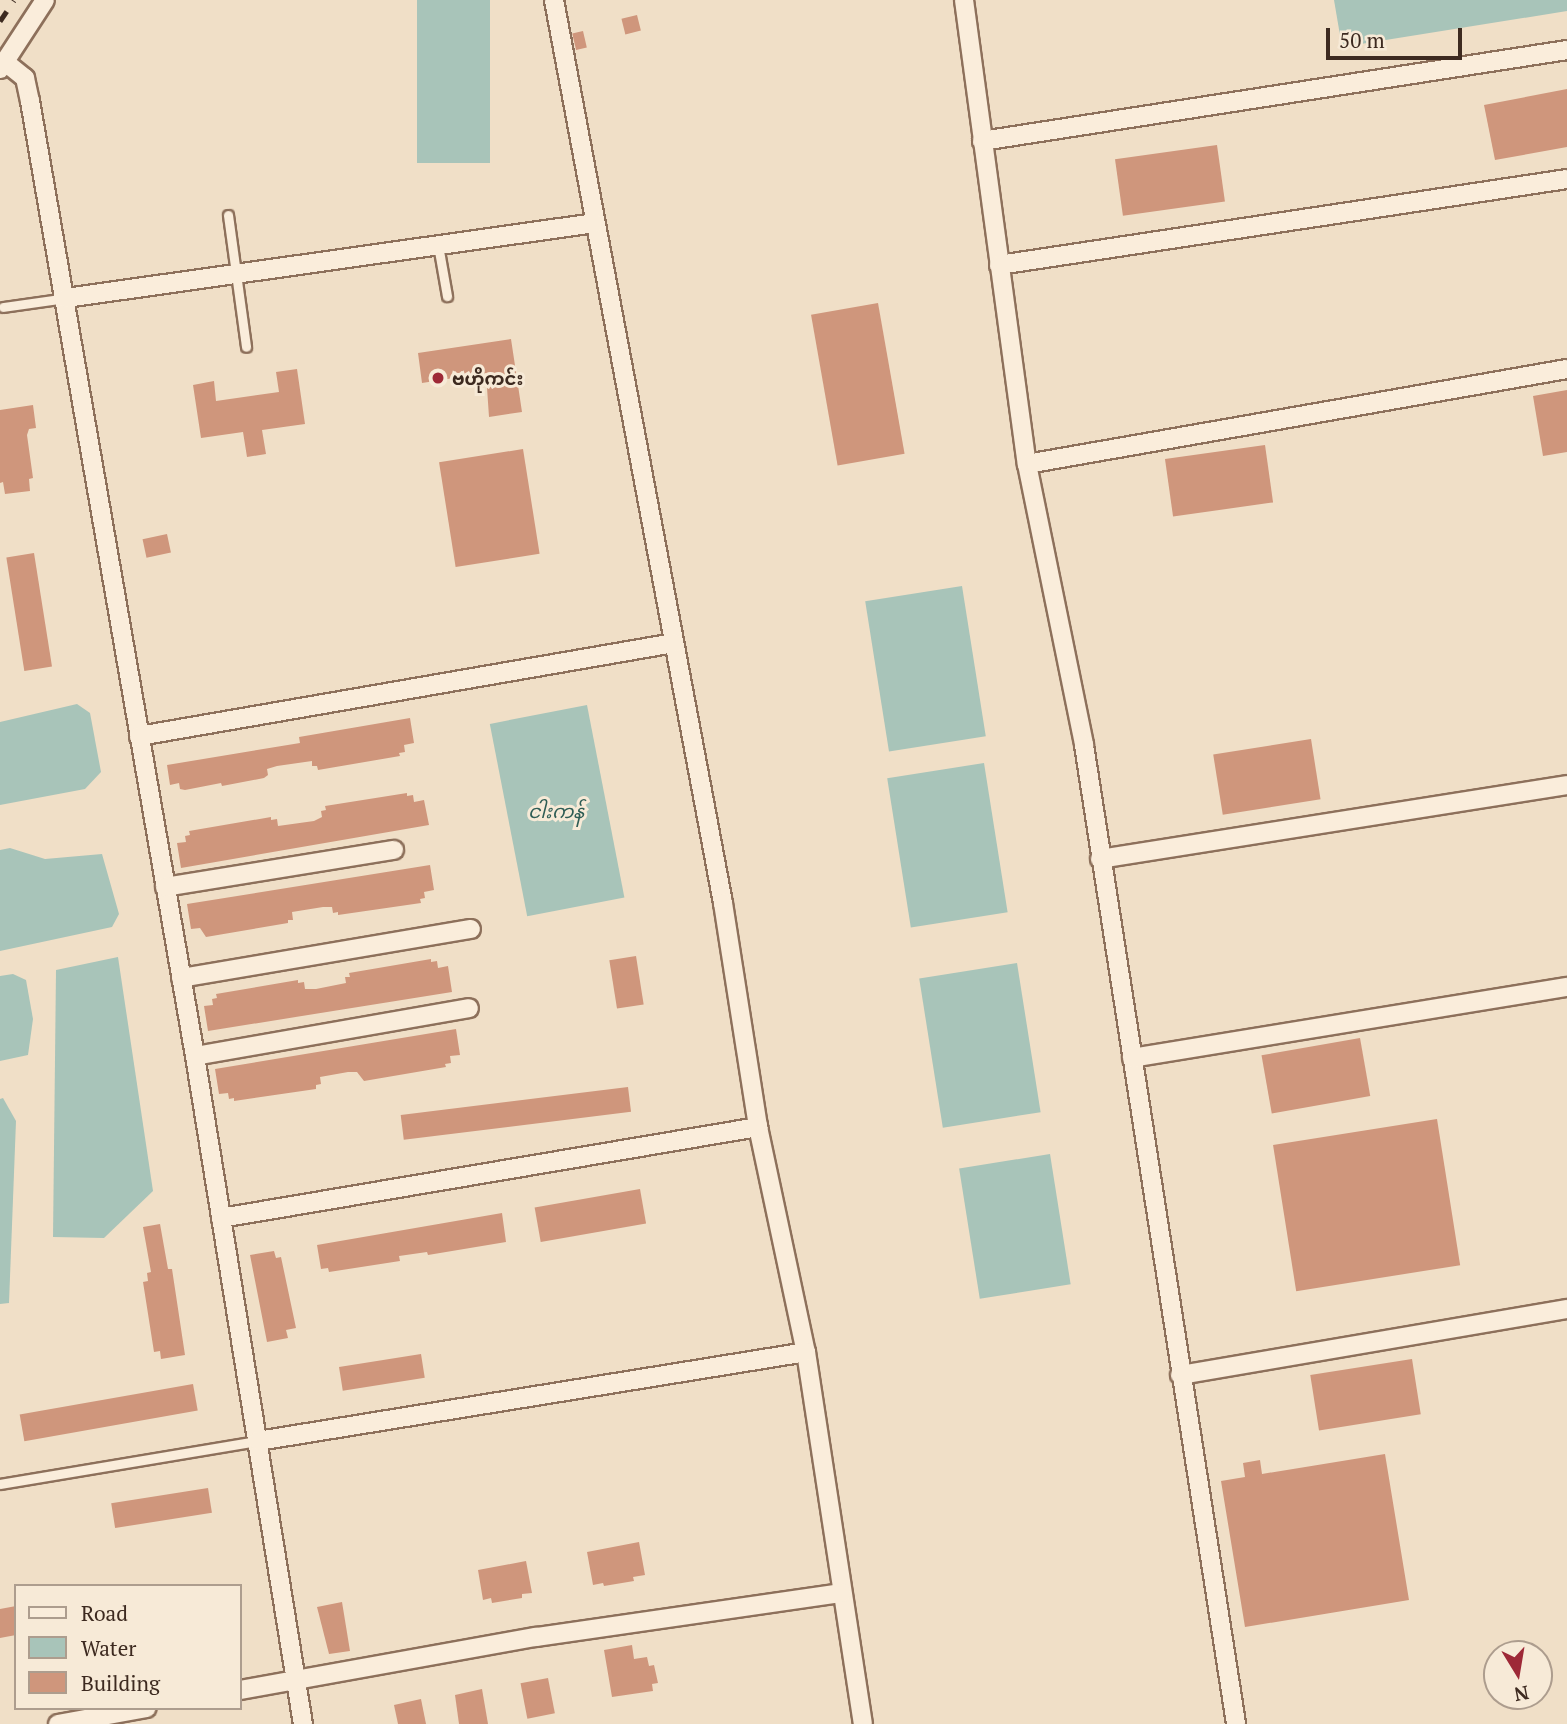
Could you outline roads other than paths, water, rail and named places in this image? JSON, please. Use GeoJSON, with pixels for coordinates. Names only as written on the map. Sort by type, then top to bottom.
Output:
{"type":"FeatureCollection","features":[{"type":"Feature","properties":{"kind":"street"},"geometry":{"type":"LineString","coordinates":[[45,0],[2,65],[19,70],[28,88],[195,1056],[303,1724]]}},
{"type":"Feature","properties":{"kind":"street"},"geometry":{"type":"LineString","coordinates":[[554,0],[723,903],[758,1127],[806,1352],[863,1724]]}},
{"type":"Feature","properties":{"kind":"street"},"geometry":{"type":"LineString","coordinates":[[964,0],[1027,464],[1084,745],[1236,1724]]}},
{"type":"Feature","properties":{"kind":"street"},"geometry":{"type":"LineString","coordinates":[[982,141],[1567,50]]}},
{"type":"Feature","properties":{"kind":"street"},"geometry":{"type":"LineString","coordinates":[[999,265],[1567,179]]}},
{"type":"Feature","properties":{"kind":"street"},"geometry":{"type":"LineString","coordinates":[[66,298],[595,223]]}},
{"type":"Feature","properties":{"kind":"street"},"geometry":{"type":"LineString","coordinates":[[1027,464],[1567,369]]}},
{"type":"Feature","properties":{"kind":"street"},"geometry":{"type":"LineString","coordinates":[[139,737],[674,643]]}},
{"type":"Feature","properties":{"kind":"street"},"geometry":{"type":"LineString","coordinates":[[1100,859],[1567,785]]}},
{"type":"Feature","properties":{"kind":"street"},"geometry":{"type":"LineString","coordinates":[[165,887],[394,850]]}},
{"type":"Feature","properties":{"kind":"street"},"geometry":{"type":"LineString","coordinates":[[181,978],[471,929]]}},
{"type":"Feature","properties":{"kind":"street"},"geometry":{"type":"LineString","coordinates":[[1132,1058],[1567,987]]}},
{"type":"Feature","properties":{"kind":"street"},"geometry":{"type":"LineString","coordinates":[[195,1056],[469,1007]]}},
{"type":"Feature","properties":{"kind":"street"},"geometry":{"type":"LineString","coordinates":[[221,1218],[758,1127]]}},
{"type":"Feature","properties":{"kind":"street"},"geometry":{"type":"LineString","coordinates":[[1180,1375],[1567,1309]]}},
{"type":"Feature","properties":{"kind":"street"},"geometry":{"type":"LineString","coordinates":[[258,1441],[806,1352]]}},
{"type":"Feature","properties":{"kind":"street"},"geometry":{"type":"LineString","coordinates":[[242,1690],[536,1637],[842,1593]]}},
{"type":"Feature","properties":{"kind":"street"},"geometry":{"type":"LineString","coordinates":[[58,1724],[94,1721],[139,1710]]}},
{"type":"Feature","properties":{"kind":"lane"},"geometry":{"type":"LineString","coordinates":[[228,215],[246,347]]}},
{"type":"Feature","properties":{"kind":"lane"},"geometry":{"type":"LineString","coordinates":[[438,245],[447,296]]}},
{"type":"Feature","properties":{"kind":"lane"},"geometry":{"type":"LineString","coordinates":[[3,307],[66,298]]}},
{"type":"Feature","properties":{"kind":"lane"},"geometry":{"type":"LineString","coordinates":[[0,1484],[258,1441]]}},
{"type":"Feature","properties":{"kind":"water"},"geometry":{"type":"Polygon","coordinates":[[[417,0],[490,0],[490,163],[417,163],[417,0]]]}},
{"type":"Feature","properties":{"kind":"water"},"geometry":{"type":"Polygon","coordinates":[[[1334,0],[1567,0],[1567,11],[1342,47],[1334,0]]]}},
{"type":"Feature","properties":{"kind":"water"},"geometry":{"type":"Polygon","coordinates":[[[962,586],[986,736],[889,751],[865,601],[962,586]]]}},
{"type":"Feature","properties":{"kind":"water"},"geometry":{"type":"Polygon","coordinates":[[[77,704],[90,713],[101,772],[85,789],[0,805],[0,722],[77,704]]]}},
{"type":"Feature","properties":{"kind":"water","name":"ငါးကန်"},"geometry":{"type":"Polygon","coordinates":[[[587,705],[624,897],[527,916],[490,724],[587,705]]]}},
{"type":"Feature","properties":{"kind":"water"},"geometry":{"type":"Polygon","coordinates":[[[984,763],[1008,912],[911,927],[887,778],[984,763]]]}},
{"type":"Feature","properties":{"kind":"water"},"geometry":{"type":"Polygon","coordinates":[[[10,848],[45,859],[102,854],[119,914],[112,927],[0,951],[0,850],[10,848]]]}},
{"type":"Feature","properties":{"kind":"water"},"geometry":{"type":"Polygon","coordinates":[[[118,957],[153,1191],[104,1238],[53,1237],[56,970],[118,957]]]}},
{"type":"Feature","properties":{"kind":"water"},"geometry":{"type":"Polygon","coordinates":[[[1017,963],[1041,1112],[943,1128],[919,978],[1017,963]]]}},
{"type":"Feature","properties":{"kind":"water"},"geometry":{"type":"Polygon","coordinates":[[[13,974],[26,980],[33,1019],[28,1055],[0,1061],[0,976],[13,974]]]}},
{"type":"Feature","properties":{"kind":"water"},"geometry":{"type":"Polygon","coordinates":[[[3,1098],[16,1121],[9,1303],[0,1304],[0,1099],[3,1098]]]}},
{"type":"Feature","properties":{"kind":"water"},"geometry":{"type":"Polygon","coordinates":[[[1050,1154],[1071,1284],[980,1299],[959,1168],[1050,1154]]]}},
{"type":"Feature","properties":{"kind":"railway"},"geometry":{"type":"LineString","coordinates":[[0,21],[14,0]]}},
{"type":"Feature","properties":{"kind":"place","name":"ဗဟိုကင်း"},"geometry":{"type":"Point","coordinates":[438,378]}}]}
